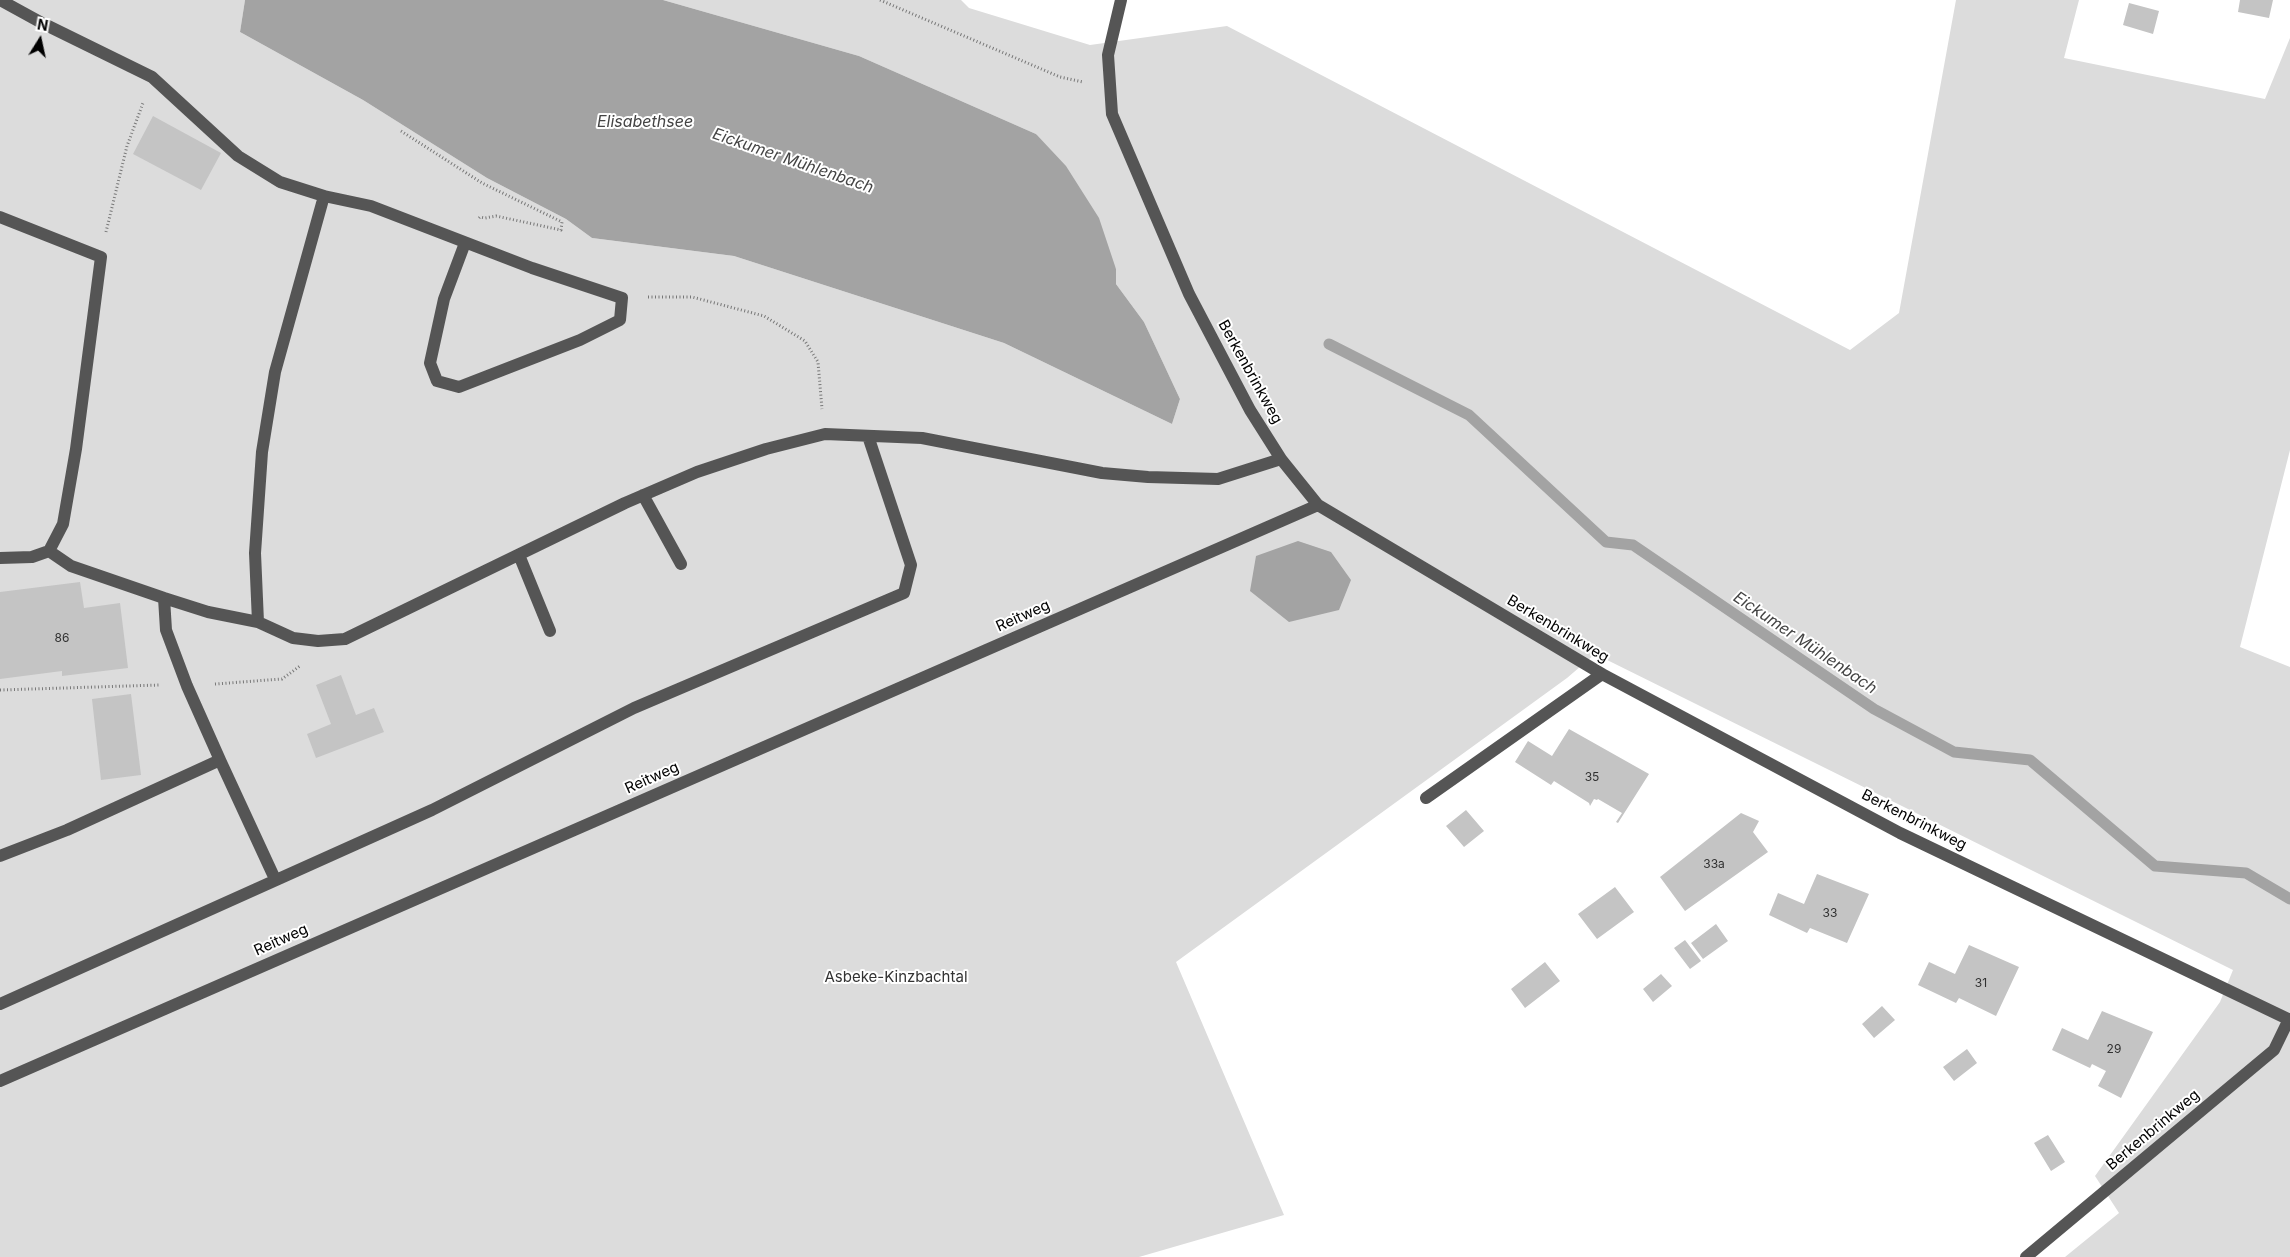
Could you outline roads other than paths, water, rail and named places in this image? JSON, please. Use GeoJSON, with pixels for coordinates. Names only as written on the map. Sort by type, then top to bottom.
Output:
{"type":"FeatureCollection","features":[{"type":"Feature","properties":{"kind":"street"},"geometry":{"type":"LineString","coordinates":[[0,0],[42,23],[152,77],[238,156],[280,182],[324,196],[371,206],[532,268],[622,298],[620,320],[580,340],[459,388],[437,381],[430,363],[444,299],[465,243]]}},
{"type":"Feature","properties":{"kind":"street","name":"Berkenbrinkweg"},"geometry":{"type":"LineString","coordinates":[[1122,0],[1108,55],[1112,114],[1189,294],[1250,410],[1281,459],[1318,504],[1602,674],[1900,833],[2290,1020],[2274,1050],[2026,1257]]}},
{"type":"Feature","properties":{"kind":"street"},"geometry":{"type":"LineString","coordinates":[[258,622],[255,553],[262,452],[274,372],[324,196]]}},
{"type":"Feature","properties":{"kind":"street"},"geometry":{"type":"LineString","coordinates":[[0,217],[101,257],[76,449],[63,524],[50,551],[32,557],[0,558]]}},
{"type":"Feature","properties":{"kind":"street"},"geometry":{"type":"LineString","coordinates":[[50,551],[71,566],[208,612],[258,622],[293,638],[318,641],[345,639],[643,495],[697,472],[766,449],[824,434],[922,438],[1102,473],[1148,477],[1218,479],[1281,459]]}},
{"type":"Feature","properties":{"kind":"street"},"geometry":{"type":"LineString","coordinates":[[0,1004],[432,810],[634,708],[904,593],[911,565],[868,436]]}},
{"type":"Feature","properties":{"kind":"street"},"geometry":{"type":"LineString","coordinates":[[643,495],[681,564]]}},
{"type":"Feature","properties":{"kind":"street","name":"Reitweg"},"geometry":{"type":"LineString","coordinates":[[0,1081],[1318,504]]}},
{"type":"Feature","properties":{"kind":"street"},"geometry":{"type":"LineString","coordinates":[[519,555],[550,631]]}},
{"type":"Feature","properties":{"kind":"street"},"geometry":{"type":"LineString","coordinates":[[164,598],[166,630],[187,686],[275,879]]}},
{"type":"Feature","properties":{"kind":"street"},"geometry":{"type":"LineString","coordinates":[[1426,798],[1602,674]]}},
{"type":"Feature","properties":{"kind":"street"},"geometry":{"type":"LineString","coordinates":[[0,856],[67,830],[220,760]]}},
{"type":"Feature","properties":{"kind":"water","name":"Elisabethsee"},"geometry":{"type":"Polygon","coordinates":[[[245,0],[663,0],[859,56],[1036,134],[1066,166],[1099,218],[1116,269],[1116,284],[1144,322],[1180,399],[1172,424],[1004,343],[734,256],[592,238],[566,219],[487,178],[363,100],[240,32],[245,0]]]}},
{"type":"Feature","properties":{"kind":"water"},"geometry":{"type":"Polygon","coordinates":[[[1298,541],[1331,552],[1351,580],[1339,610],[1289,622],[1250,591],[1256,556],[1298,541]]]}},
{"type":"Feature","properties":{"kind":"waterway","name":"Eickumer Mühlenbach"},"geometry":{"type":"LineString","coordinates":[[1329,344],[1469,415],[1606,542],[1633,545],[1874,709],[1954,752],[2030,760],[2155,866],[2246,873],[2290,899]]}},
{"type":"Feature","properties":{"kind":"park label","name":"Asbeke-Kinzbachtal"},"geometry":{"type":"Point","coordinates":[896,977]}}]}
